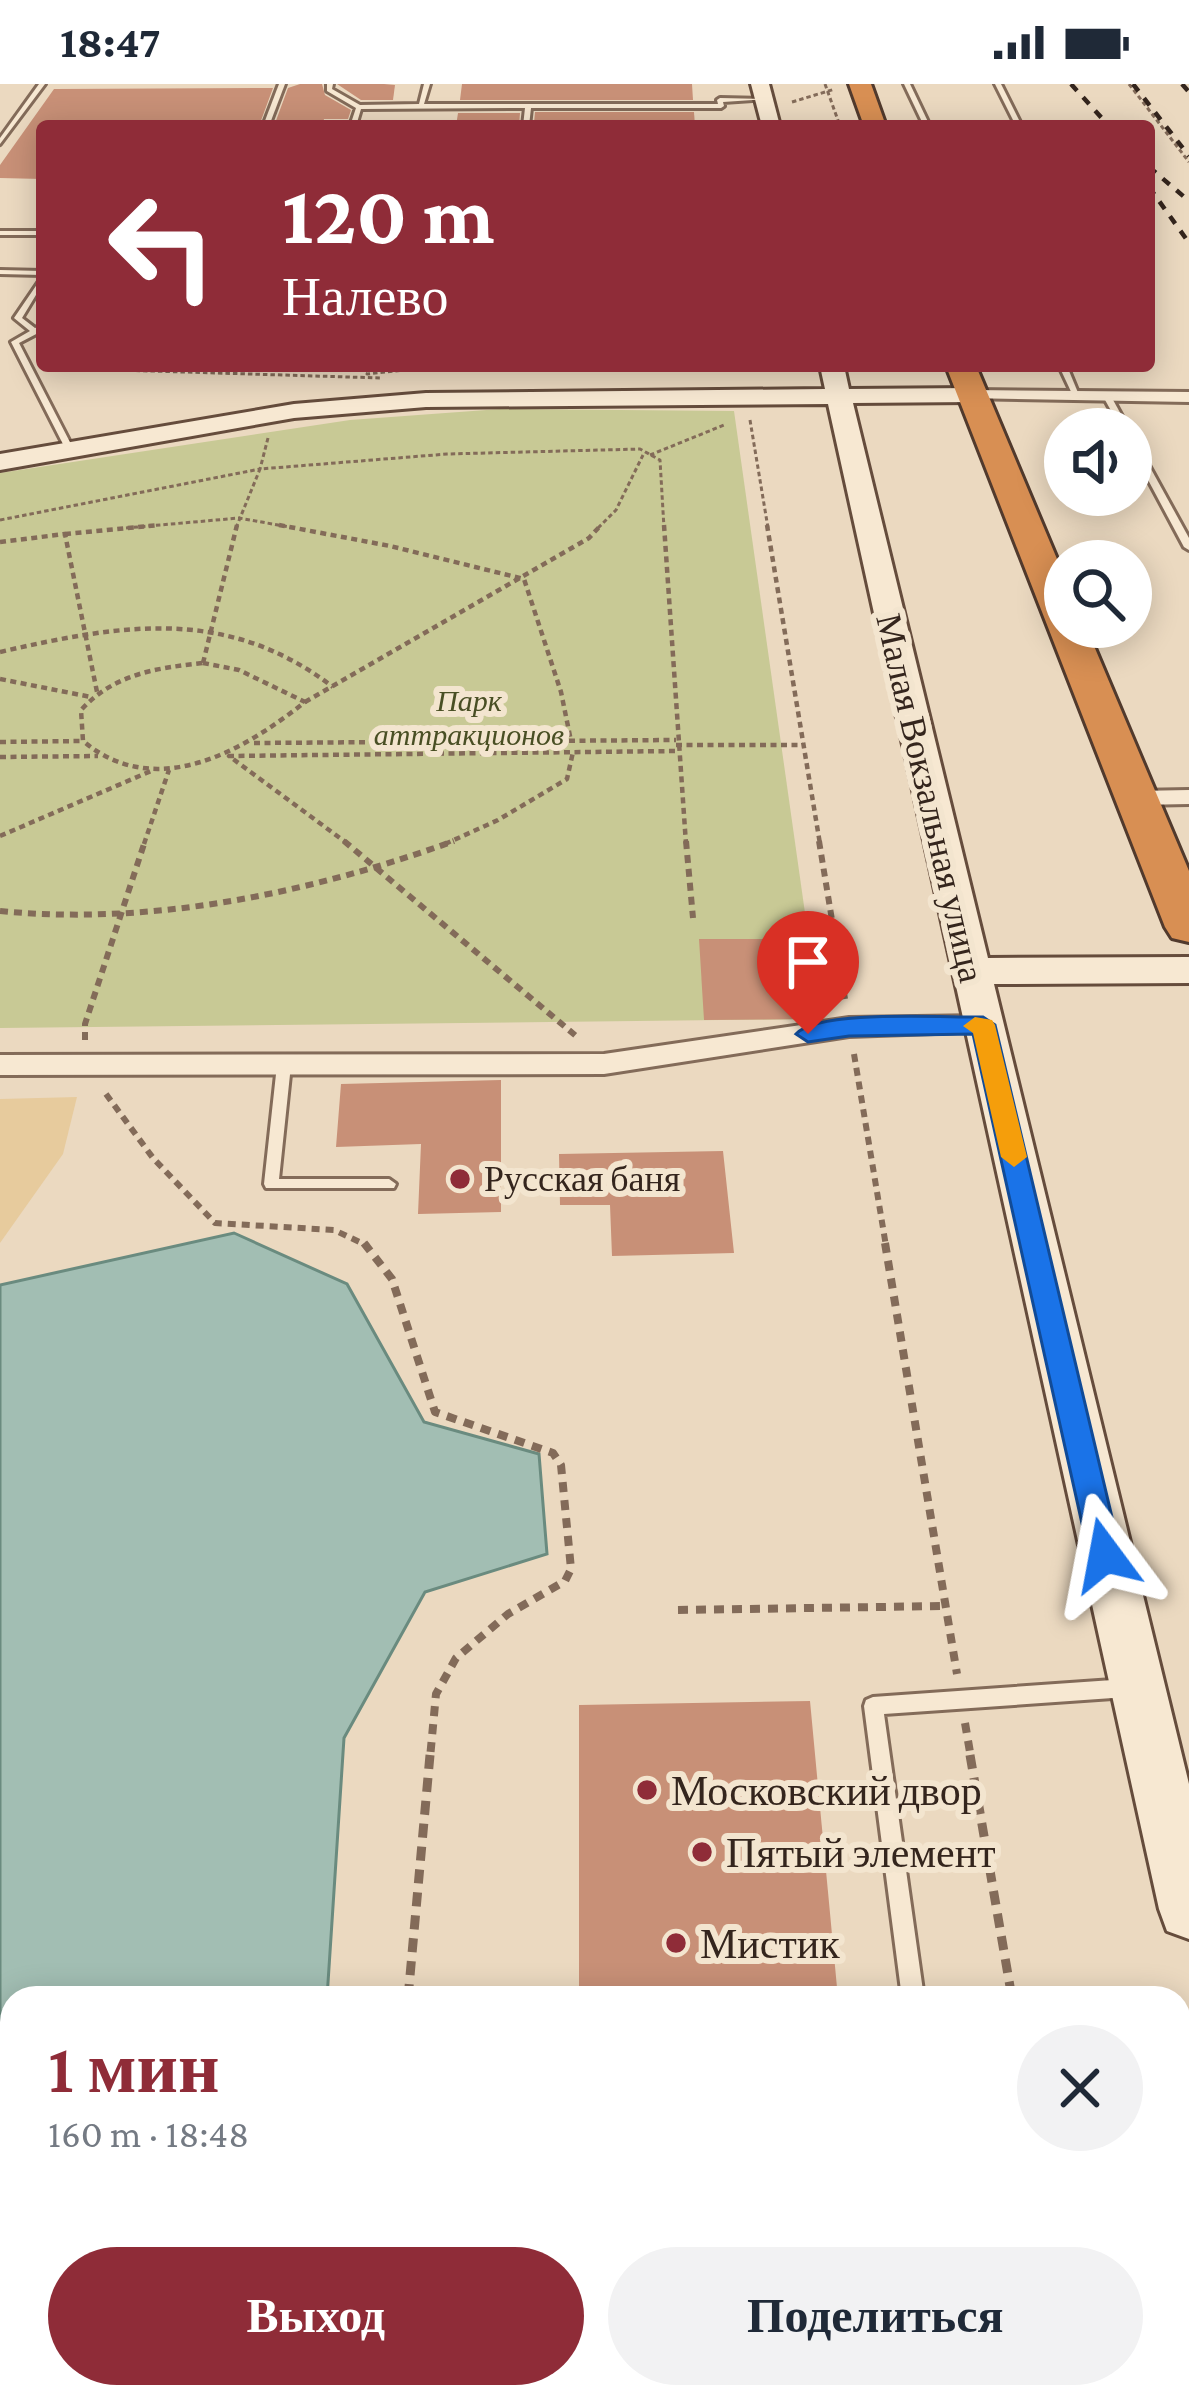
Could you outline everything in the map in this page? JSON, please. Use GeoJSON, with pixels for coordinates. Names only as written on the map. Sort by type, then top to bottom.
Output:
{"type":"FeatureCollection","features":[{"type":"Feature","properties":{"kind":"highway"},"geometry":{"type":"LineString","coordinates":[[860,84],[873,120]]}},
{"type":"Feature","properties":{"kind":"highway"},"geometry":{"type":"LineString","coordinates":[[966,381],[1044,571]]}},
{"type":"Feature","properties":{"kind":"highway"},"geometry":{"type":"LineString","coordinates":[[1075,648],[1185,917]]}},
{"type":"Feature","properties":{"kind":"main road"},"geometry":{"type":"LineString","coordinates":[[0,462],[294,411],[366,404],[515,397],[746,405],[836,380],[966,381]]}},
{"type":"Feature","properties":{"kind":"main road","name":"Малая Вокзальная улица"},"geometry":{"type":"LineString","coordinates":[[836,380],[969,971],[1185,1886]]}},
{"type":"Feature","properties":{"kind":"main road"},"geometry":{"type":"LineString","coordinates":[[969,971],[1189,970]]}},
{"type":"Feature","properties":{"kind":"street"},"geometry":{"type":"LineString","coordinates":[[966,381],[1078,398],[1189,397]]}},
{"type":"Feature","properties":{"kind":"street"},"geometry":{"type":"LineString","coordinates":[[1137,798],[1189,797]]}},
{"type":"Feature","properties":{"kind":"street"},"geometry":{"type":"LineString","coordinates":[[0,1065],[604,1064],[849,1028],[983,1025]]}},
{"type":"Feature","properties":{"kind":"lane"},"geometry":{"type":"LineString","coordinates":[[0,142],[42,84]]}},
{"type":"Feature","properties":{"kind":"lane"},"geometry":{"type":"LineString","coordinates":[[268,120],[282,84]]}},
{"type":"Feature","properties":{"kind":"lane"},"geometry":{"type":"LineString","coordinates":[[330,84],[329,90],[359,106],[721,106],[720,100],[762,92]]}},
{"type":"Feature","properties":{"kind":"lane"},"geometry":{"type":"LineString","coordinates":[[421,106],[427,84]]}},
{"type":"Feature","properties":{"kind":"lane"},"geometry":{"type":"LineString","coordinates":[[907,84],[923,120]]}},
{"type":"Feature","properties":{"kind":"lane"},"geometry":{"type":"LineString","coordinates":[[998,84],[1016,120]]}},
{"type":"Feature","properties":{"kind":"lane"},"geometry":{"type":"LineString","coordinates":[[355,120],[359,106]]}},
{"type":"Feature","properties":{"kind":"lane"},"geometry":{"type":"LineString","coordinates":[[527,120],[528,106]]}},
{"type":"Feature","properties":{"kind":"lane"},"geometry":{"type":"LineString","coordinates":[[0,232],[36,233]]}},
{"type":"Feature","properties":{"kind":"lane"},"geometry":{"type":"LineString","coordinates":[[0,272],[36,275]]}},
{"type":"Feature","properties":{"kind":"lane"},"geometry":{"type":"LineString","coordinates":[[36,286],[18,318],[36,329]]}},
{"type":"Feature","properties":{"kind":"lane"},"geometry":{"type":"LineString","coordinates":[[36,331],[15,342],[70,449]]}},
{"type":"Feature","properties":{"kind":"lane"},"geometry":{"type":"LineString","coordinates":[[1066,372],[1078,398]]}},
{"type":"Feature","properties":{"kind":"lane"},"geometry":{"type":"LineString","coordinates":[[1108,398],[1113,408]]}},
{"type":"Feature","properties":{"kind":"lane"},"geometry":{"type":"LineString","coordinates":[[1152,479],[1189,547]]}},
{"type":"Feature","properties":{"kind":"lane"},"geometry":{"type":"LineString","coordinates":[[284,1065],[271,1184],[389,1184]]}},
{"type":"Feature","properties":{"kind":"lane"},"geometry":{"type":"LineString","coordinates":[[911,1986],[873,1706],[1136,1687]]}},
{"type":"Feature","properties":{"kind":"path"},"geometry":{"type":"LineString","coordinates":[[825,84],[838,120]]}},
{"type":"Feature","properties":{"kind":"path"},"geometry":{"type":"LineString","coordinates":[[1129,84],[1189,162]]}},
{"type":"Feature","properties":{"kind":"path"},"geometry":{"type":"LineString","coordinates":[[792,102],[828,92]]}},
{"type":"Feature","properties":{"kind":"path"},"geometry":{"type":"LineString","coordinates":[[28,368],[36,368]]}},
{"type":"Feature","properties":{"kind":"path"},"geometry":{"type":"LineString","coordinates":[[254,372],[386,372]]}},
{"type":"Feature","properties":{"kind":"path"},"geometry":{"type":"LineString","coordinates":[[367,374],[383,378]]}},
{"type":"Feature","properties":{"kind":"path"},"geometry":{"type":"LineString","coordinates":[[229,756],[254,743],[305,702],[589,538],[616,510],[647,454],[746,405],[1010,1986]]}},
{"type":"Feature","properties":{"kind":"path"},"geometry":{"type":"LineString","coordinates":[[203,663],[239,518],[268,439]]}},
{"type":"Feature","properties":{"kind":"path"},"geometry":{"type":"LineString","coordinates":[[0,520],[260,469],[447,454],[640,449],[660,460],[676,745],[693,918]]}},
{"type":"Feature","properties":{"kind":"path"},"geometry":{"type":"LineString","coordinates":[[0,542],[239,518],[390,546],[524,578]]}},
{"type":"Feature","properties":{"kind":"path"},"geometry":{"type":"LineString","coordinates":[[65,534],[97,692]]}},
{"type":"Feature","properties":{"kind":"path"},"geometry":{"type":"LineString","coordinates":[[524,578],[572,740]]}},
{"type":"Feature","properties":{"kind":"path"},"geometry":{"type":"LineString","coordinates":[[0,652],[86,634],[151,628],[210,634],[275,649],[332,687]]}},
{"type":"Feature","properties":{"kind":"path"},"geometry":{"type":"LineString","coordinates":[[99,756],[83,741],[81,710],[97,692],[148,668],[203,663],[239,670],[305,702]]}},
{"type":"Feature","properties":{"kind":"path"},"geometry":{"type":"LineString","coordinates":[[0,679],[91,697]]}},
{"type":"Feature","properties":{"kind":"path"},"geometry":{"type":"LineString","coordinates":[[254,743],[572,740],[803,745]]}},
{"type":"Feature","properties":{"kind":"path"},"geometry":{"type":"LineString","coordinates":[[0,742],[83,741]]}},
{"type":"Feature","properties":{"kind":"path"},"geometry":{"type":"LineString","coordinates":[[0,757],[99,756],[169,770],[229,756],[574,752],[676,745]]}},
{"type":"Feature","properties":{"kind":"path"},"geometry":{"type":"LineString","coordinates":[[0,910],[23,915],[121,915],[259,893],[379,867],[454,841],[517,811],[567,779],[574,752]]}},
{"type":"Feature","properties":{"kind":"path"},"geometry":{"type":"LineString","coordinates":[[229,756],[379,867],[551,1011],[604,1064]]}},
{"type":"Feature","properties":{"kind":"path"},"geometry":{"type":"LineString","coordinates":[[0,836],[154,770]]}},
{"type":"Feature","properties":{"kind":"path"},"geometry":{"type":"LineString","coordinates":[[169,770],[85,1024],[84,1065],[153,1158],[214,1222],[337,1230],[368,1241],[383,1259],[399,1298],[416,1371],[435,1412],[544,1447],[561,1465],[571,1569],[565,1581],[459,1654],[442,1674],[436,1694],[409,1986]]}},
{"type":"Feature","properties":{"kind":"path"},"geometry":{"type":"LineString","coordinates":[[678,1610],[945,1606]]}},
{"type":"Feature","properties":{"kind":"green space","name":"Парк аттракционов"},"geometry":{"type":"Polygon","coordinates":[[[500,409],[734,411],[820,1019],[0,1028],[0,473],[350,420],[500,409]]]}},
{"type":"Feature","properties":{"kind":"sand"},"geometry":{"type":"Polygon","coordinates":[[[77,1097],[63,1154],[0,1243],[0,1099],[77,1097]]]}},
{"type":"Feature","properties":{"kind":"shaded area"},"geometry":{"type":"Polygon","coordinates":[[[234,1233],[347,1284],[424,1422],[539,1454],[547,1554],[425,1592],[344,1738],[328,1986],[0,1986],[0,1285],[234,1233]]]}},
{"type":"Feature","properties":{"kind":"building"},"geometry":{"type":"Polygon","coordinates":[[[322,84],[325,95],[351,110],[348,119],[276,120],[288,88],[322,84]]]}},
{"type":"Feature","properties":{"kind":"building"},"geometry":{"type":"Polygon","coordinates":[[[337,84],[395,85],[393,100],[361,100],[337,84]]]}},
{"type":"Feature","properties":{"kind":"building"},"geometry":{"type":"Polygon","coordinates":[[[462,84],[692,84],[693,100],[460,100],[462,84]]]}},
{"type":"Feature","properties":{"kind":"building"},"geometry":{"type":"Polygon","coordinates":[[[273,88],[261,120],[36,120],[36,179],[0,178],[0,165],[54,89],[273,88]]]}},
{"type":"Feature","properties":{"kind":"building"},"geometry":{"type":"Polygon","coordinates":[[[535,112],[694,112],[695,120],[534,120],[535,112]]]}},
{"type":"Feature","properties":{"kind":"building"},"geometry":{"type":"Polygon","coordinates":[[[458,113],[520,113],[519,120],[457,120],[458,113]]]}},
{"type":"Feature","properties":{"kind":"building"},"geometry":{"type":"Polygon","coordinates":[[[699,939],[797,939],[808,1019],[704,1020],[699,939]]]}},
{"type":"Feature","properties":{"kind":"building","name":"Русская баня"},"geometry":{"type":"Polygon","coordinates":[[[501,1080],[501,1212],[418,1214],[421,1144],[336,1147],[341,1084],[501,1080]]]}},
{"type":"Feature","properties":{"kind":"building"},"geometry":{"type":"Polygon","coordinates":[[[723,1151],[734,1253],[612,1256],[610,1205],[560,1205],[559,1154],[723,1151]]]}},
{"type":"Feature","properties":{"kind":"building","name":"Пятый элемент"},"geometry":{"type":"Polygon","coordinates":[[[810,1701],[837,1986],[579,1986],[579,1705],[810,1701]]]}},
{"type":"Feature","properties":{"kind":"railway"},"geometry":{"type":"LineString","coordinates":[[1071,84],[1104,120]]}},
{"type":"Feature","properties":{"kind":"railway"},"geometry":{"type":"LineString","coordinates":[[1133,84],[1189,156]]}},
{"type":"Feature","properties":{"kind":"railway"},"geometry":{"type":"LineString","coordinates":[[1182,84],[1189,92]]}},
{"type":"Feature","properties":{"kind":"railway"},"geometry":{"type":"LineString","coordinates":[[1155,172],[1189,201]]}},
{"type":"Feature","properties":{"kind":"railway"},"geometry":{"type":"LineString","coordinates":[[1155,195],[1187,240]]}},
{"type":"Feature","properties":{"kind":"slow traffic"},"geometry":{"type":"LineString","coordinates":[[975,1026],[983,1025],[1014,1157]]}},
{"type":"Feature","properties":{"kind":"place","name":"Русская баня"},"geometry":{"type":"Point","coordinates":[460,1179]}},
{"type":"Feature","properties":{"kind":"place","name":"Московский двор"},"geometry":{"type":"Point","coordinates":[647,1790]}},
{"type":"Feature","properties":{"kind":"place","name":"Пятый элемент"},"geometry":{"type":"Point","coordinates":[702,1852]}},
{"type":"Feature","properties":{"kind":"place","name":"Мистик"},"geometry":{"type":"Point","coordinates":[676,1943]}},
{"type":"Feature","properties":{"kind":"route"},"geometry":{"type":"LineString","coordinates":[[808,1034],[849,1028],[983,1025],[1105,1555]]}}]}
